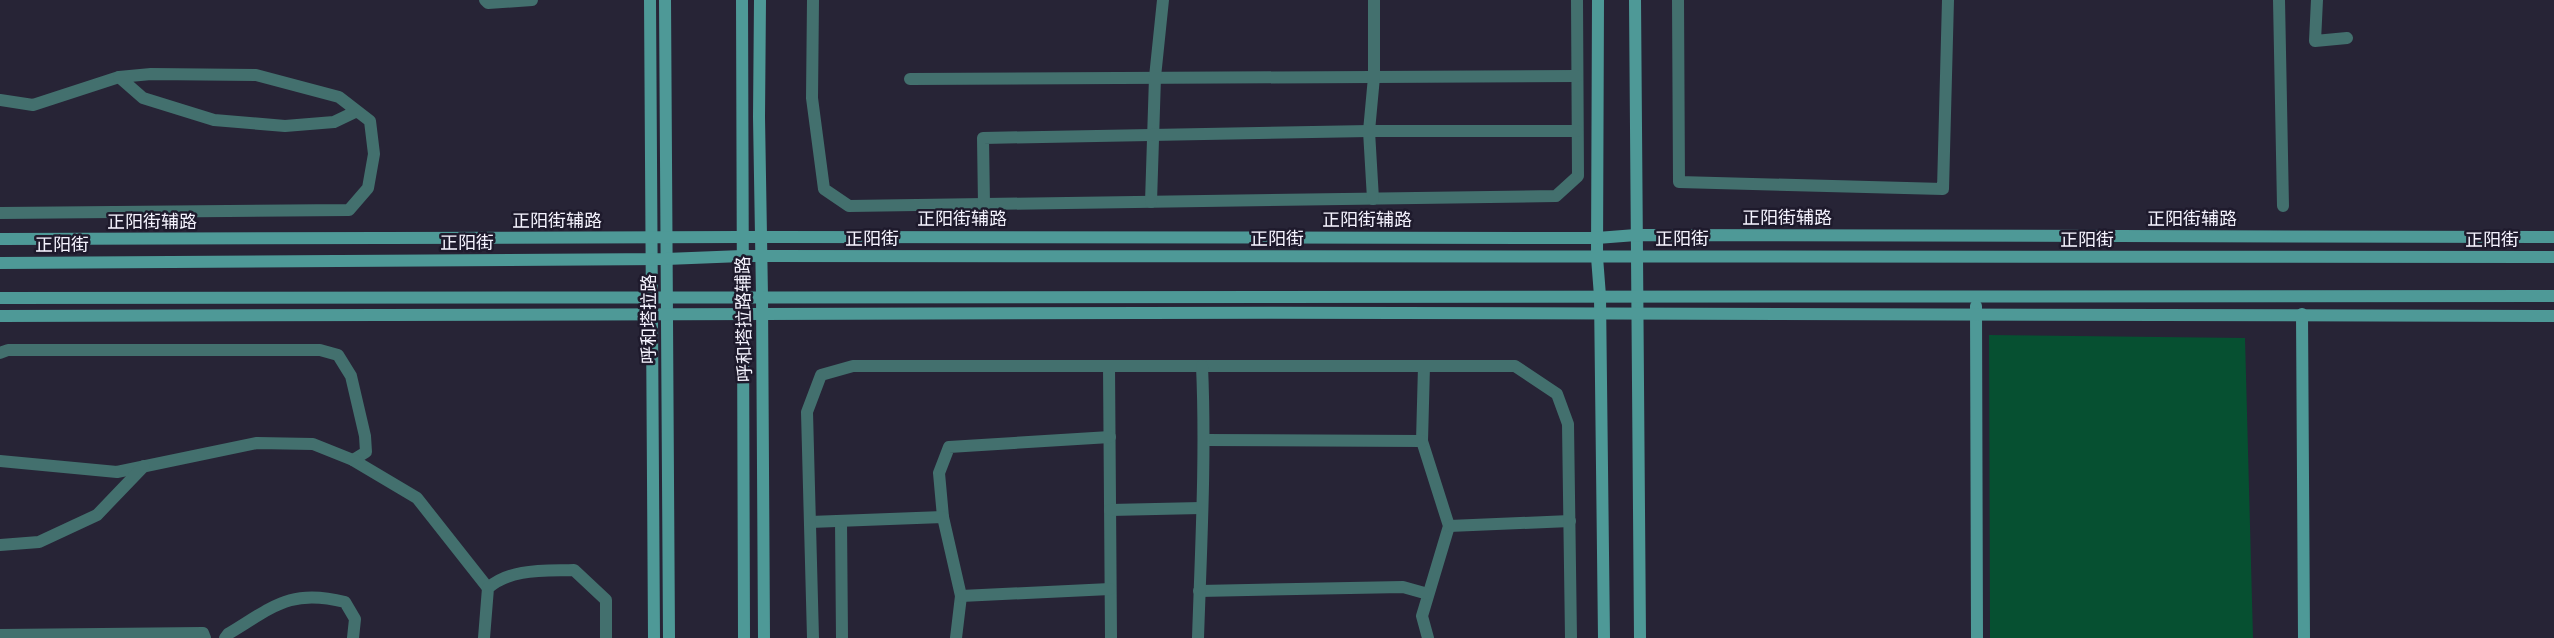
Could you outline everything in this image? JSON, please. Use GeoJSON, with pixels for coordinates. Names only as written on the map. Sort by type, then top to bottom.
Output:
{"type":"FeatureCollection","features":[{"type":"Feature","properties":{"kind":"street"},"geometry":{"type":"LineString","coordinates":[[485,0],[488,3],[532,0]]}},
{"type":"Feature","properties":{"kind":"street"},"geometry":{"type":"LineString","coordinates":[[650,0],[654,638]]}},
{"type":"Feature","properties":{"kind":"street","name":"呼和塔拉路"},"geometry":{"type":"LineString","coordinates":[[665,0],[669,638]]}},
{"type":"Feature","properties":{"kind":"street"},"geometry":{"type":"LineString","coordinates":[[742,0],[744,638]]}},
{"type":"Feature","properties":{"kind":"street","name":"呼和塔拉路辅路"},"geometry":{"type":"LineString","coordinates":[[760,0],[764,638]]}},
{"type":"Feature","properties":{"kind":"street"},"geometry":{"type":"LineString","coordinates":[[813,0],[812,98],[824,189],[849,206],[1556,196],[1578,176],[1577,0]]}},
{"type":"Feature","properties":{"kind":"street"},"geometry":{"type":"LineString","coordinates":[[1151,202],[1155,77],[1164,0]]}},
{"type":"Feature","properties":{"kind":"street"},"geometry":{"type":"LineString","coordinates":[[1373,199],[1369,131],[1374,77],[1374,0]]}},
{"type":"Feature","properties":{"kind":"street"},"geometry":{"type":"LineString","coordinates":[[1598,0],[1597,257],[1600,296],[1604,638]]}},
{"type":"Feature","properties":{"kind":"street"},"geometry":{"type":"LineString","coordinates":[[1635,0],[1640,638]]}},
{"type":"Feature","properties":{"kind":"street"},"geometry":{"type":"LineString","coordinates":[[1678,0],[1679,182],[1943,188],[1948,0]]}},
{"type":"Feature","properties":{"kind":"street"},"geometry":{"type":"LineString","coordinates":[[2279,0],[2283,206]]}},
{"type":"Feature","properties":{"kind":"street"},"geometry":{"type":"LineString","coordinates":[[2317,0],[2315,41],[2347,38]]}},
{"type":"Feature","properties":{"kind":"street"},"geometry":{"type":"LineString","coordinates":[[0,100],[33,105],[119,77],[151,74],[256,75],[339,97],[370,121],[374,154],[368,188],[349,210],[0,213]]}},
{"type":"Feature","properties":{"kind":"street"},"geometry":{"type":"LineString","coordinates":[[910,79],[1577,76]]}},
{"type":"Feature","properties":{"kind":"street"},"geometry":{"type":"LineString","coordinates":[[119,77],[143,98],[214,120],[285,126],[334,122],[357,111]]}},
{"type":"Feature","properties":{"kind":"street"},"geometry":{"type":"LineString","coordinates":[[984,204],[983,138],[1154,137],[1369,131],[1577,131]]}},
{"type":"Feature","properties":{"kind":"street","name":"正阳街辅路"},"geometry":{"type":"LineString","coordinates":[[0,239],[666,238],[742,236],[1597,238],[1636,235],[2554,237]]}},
{"type":"Feature","properties":{"kind":"street","name":"正阳街"},"geometry":{"type":"LineString","coordinates":[[0,263],[666,259],[742,256],[2554,257]]}},
{"type":"Feature","properties":{"kind":"street"},"geometry":{"type":"LineString","coordinates":[[1975,295],[1977,638]]}},
{"type":"Feature","properties":{"kind":"street"},"geometry":{"type":"LineString","coordinates":[[0,298],[667,299],[743,296],[2554,296]]}},
{"type":"Feature","properties":{"kind":"street"},"geometry":{"type":"LineString","coordinates":[[0,316],[667,314],[743,312],[1976,312],[2554,316]]}},
{"type":"Feature","properties":{"kind":"street"},"geometry":{"type":"LineString","coordinates":[[2302,314],[2304,638]]}},
{"type":"Feature","properties":{"kind":"street"},"geometry":{"type":"LineString","coordinates":[[0,353],[8,350],[320,350],[338,355],[351,376],[365,436],[366,452],[353,460]]}},
{"type":"Feature","properties":{"kind":"street"},"geometry":{"type":"LineString","coordinates":[[813,638],[807,412],[820,375],[853,366],[1515,366],[1557,394],[1568,424],[1571,638]]}},
{"type":"Feature","properties":{"kind":"street"},"geometry":{"type":"LineString","coordinates":[[1109,366],[1111,638]]}},
{"type":"Feature","properties":{"kind":"street"},"geometry":{"type":"LineString","coordinates":[[1198,638],[1201,508],[1205,440],[1202,366]]}},
{"type":"Feature","properties":{"kind":"street"},"geometry":{"type":"LineString","coordinates":[[1424,366],[1422,441],[1449,526],[1422,616],[1428,638]]}},
{"type":"Feature","properties":{"kind":"street"},"geometry":{"type":"LineString","coordinates":[[956,638],[961,596],[944,517],[939,472],[948,447],[1110,437]]}},
{"type":"Feature","properties":{"kind":"street"},"geometry":{"type":"LineString","coordinates":[[1205,440],[1422,441]]}},
{"type":"Feature","properties":{"kind":"street"},"geometry":{"type":"LineString","coordinates":[[0,461],[117,472],[257,442],[313,444],[353,460],[417,498],[488,588],[484,638]]}},
{"type":"Feature","properties":{"kind":"street"},"geometry":{"type":"LineString","coordinates":[[0,545],[39,542],[98,515],[144,466]]}},
{"type":"Feature","properties":{"kind":"street"},"geometry":{"type":"LineString","coordinates":[[1110,510],[1201,508]]}},
{"type":"Feature","properties":{"kind":"street"},"geometry":{"type":"LineString","coordinates":[[810,522],[944,517]]}},
{"type":"Feature","properties":{"kind":"street"},"geometry":{"type":"LineString","coordinates":[[842,521],[842,638]]}},
{"type":"Feature","properties":{"kind":"street"},"geometry":{"type":"LineString","coordinates":[[1449,526],[1570,521]]}},
{"type":"Feature","properties":{"kind":"street"},"geometry":{"type":"LineString","coordinates":[[488,588],[497,580],[530,571],[574,570],[606,600],[606,638]]}},
{"type":"Feature","properties":{"kind":"street"},"geometry":{"type":"LineString","coordinates":[[1199,591],[1403,587],[1428,594]]}},
{"type":"Feature","properties":{"kind":"street"},"geometry":{"type":"LineString","coordinates":[[961,596],[1110,589]]}},
{"type":"Feature","properties":{"kind":"street"},"geometry":{"type":"LineString","coordinates":[[225,638],[228,634],[287,599],[322,596],[345,602],[354,619],[353,638]]}},
{"type":"Feature","properties":{"kind":"street"},"geometry":{"type":"LineString","coordinates":[[0,635],[202,633],[205,638]]}},
{"type":"Feature","properties":{"kind":"green space"},"geometry":{"type":"Polygon","coordinates":[[[1989,335],[2245,338],[2253,638],[1990,638],[1989,335]]]}}]}
